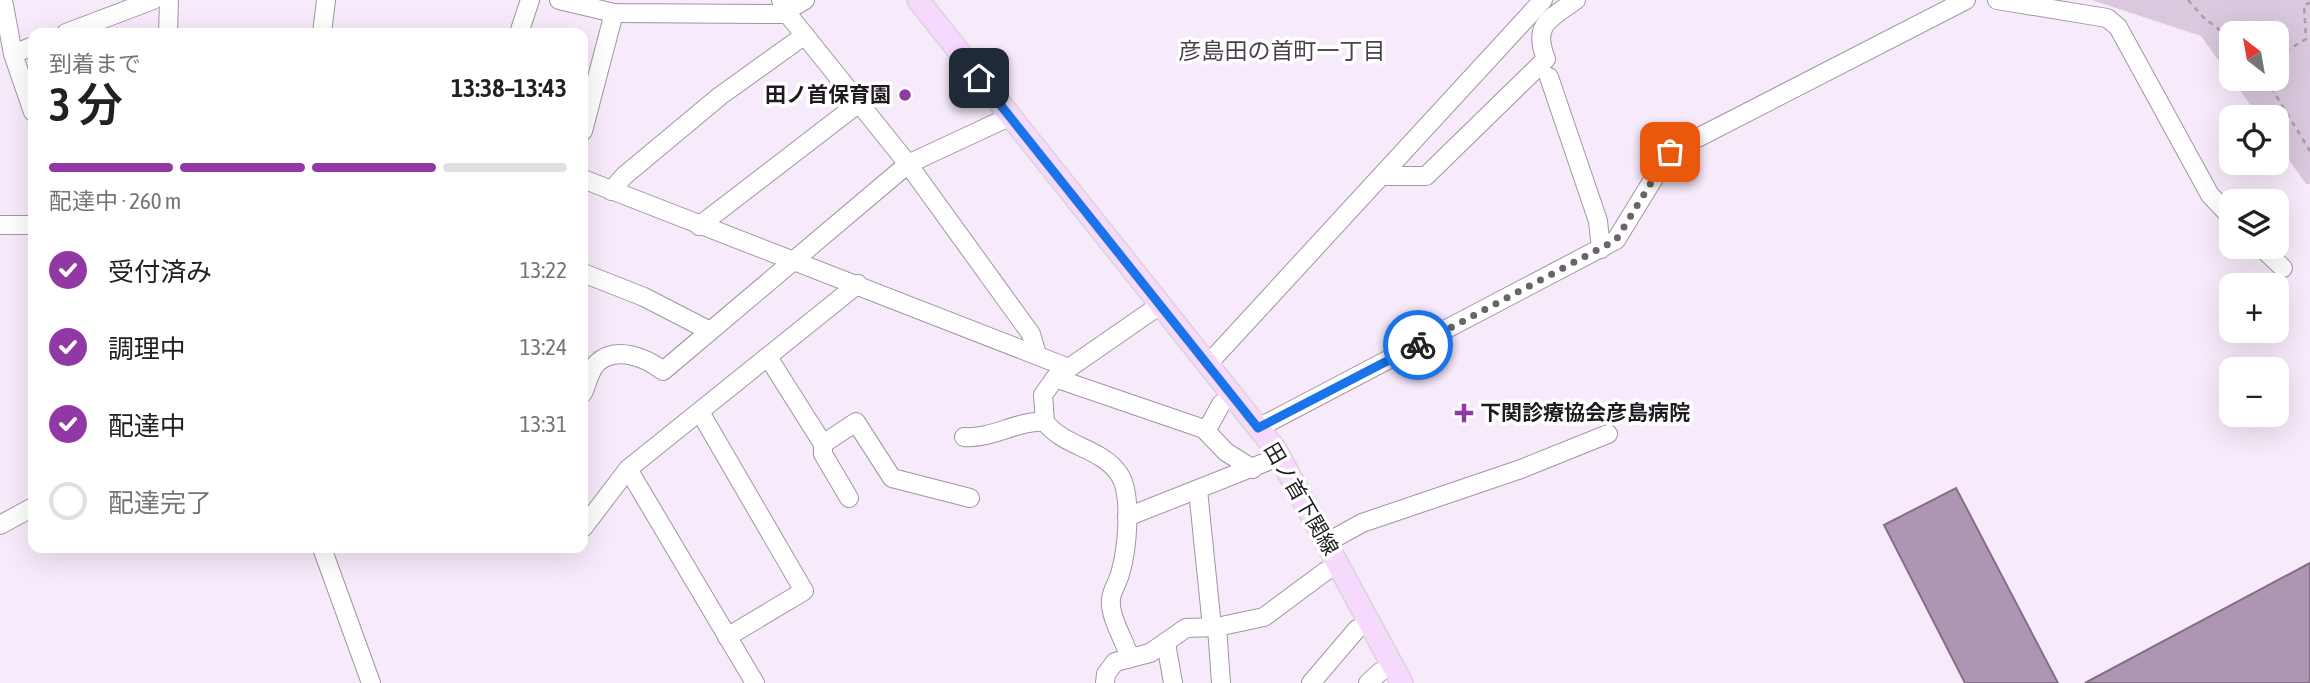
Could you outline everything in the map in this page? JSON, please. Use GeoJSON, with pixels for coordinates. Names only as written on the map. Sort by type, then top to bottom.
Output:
{"type":"FeatureCollection","features":[{"type":"Feature","properties":{"kind":"main road","name":"田ノ首下関線"},"geometry":{"type":"LineString","coordinates":[[918,0],[1276,450],[1402,683]]}},
{"type":"Feature","properties":{"kind":"street"},"geometry":{"type":"LineString","coordinates":[[3,0],[13,54],[28,98]]}},
{"type":"Feature","properties":{"kind":"street"},"geometry":{"type":"LineString","coordinates":[[79,28],[153,0]]}},
{"type":"Feature","properties":{"kind":"street"},"geometry":{"type":"LineString","coordinates":[[168,28],[169,0]]}},
{"type":"Feature","properties":{"kind":"street"},"geometry":{"type":"LineString","coordinates":[[323,28],[326,0]]}},
{"type":"Feature","properties":{"kind":"street"},"geometry":{"type":"LineString","coordinates":[[521,28],[530,0]]}},
{"type":"Feature","properties":{"kind":"street"},"geometry":{"type":"LineString","coordinates":[[559,0],[607,8],[784,6],[805,0]]}},
{"type":"Feature","properties":{"kind":"street"},"geometry":{"type":"LineString","coordinates":[[1208,364],[1543,0]]}},
{"type":"Feature","properties":{"kind":"street"},"geometry":{"type":"LineString","coordinates":[[1576,0],[1542,28],[1539,40],[1598,222],[1601,249]]}},
{"type":"Feature","properties":{"kind":"street"},"geometry":{"type":"LineString","coordinates":[[1258,428],[1616,240],[1670,152],[1966,0]]}},
{"type":"Feature","properties":{"kind":"street"},"geometry":{"type":"LineString","coordinates":[[1997,0],[2107,18],[2118,27],[2210,195],[2219,204]]}},
{"type":"Feature","properties":{"kind":"street"},"geometry":{"type":"LineString","coordinates":[[784,6],[908,164],[1031,334],[1037,355]]}},
{"type":"Feature","properties":{"kind":"street"},"geometry":{"type":"LineString","coordinates":[[588,105],[607,8]]}},
{"type":"Feature","properties":{"kind":"street"},"geometry":{"type":"LineString","coordinates":[[611,191],[624,176],[720,96],[805,35]]}},
{"type":"Feature","properties":{"kind":"street"},"geometry":{"type":"LineString","coordinates":[[13,54],[28,48]]}},
{"type":"Feature","properties":{"kind":"street"},"geometry":{"type":"LineString","coordinates":[[1381,176],[1426,176],[1548,68]]}},
{"type":"Feature","properties":{"kind":"street"},"geometry":{"type":"LineString","coordinates":[[699,226],[859,103]]}},
{"type":"Feature","properties":{"kind":"street"},"geometry":{"type":"LineString","coordinates":[[588,381],[594,367],[604,359],[623,355],[644,358],[663,371],[908,164],[1009,117]]}},
{"type":"Feature","properties":{"kind":"street"},"geometry":{"type":"LineString","coordinates":[[588,180],[699,226],[794,259],[1069,368],[1160,305]]}},
{"type":"Feature","properties":{"kind":"street"},"geometry":{"type":"LineString","coordinates":[[0,225],[28,225]]}},
{"type":"Feature","properties":{"kind":"street"},"geometry":{"type":"LineString","coordinates":[[2274,259],[2283,268]]}},
{"type":"Feature","properties":{"kind":"street"},"geometry":{"type":"LineString","coordinates":[[588,275],[644,298],[710,331]]}},
{"type":"Feature","properties":{"kind":"street"},"geometry":{"type":"LineString","coordinates":[[588,521],[628,469],[858,284]]}},
{"type":"Feature","properties":{"kind":"street"},"geometry":{"type":"LineString","coordinates":[[768,357],[823,444],[823,454],[849,498]]}},
{"type":"Feature","properties":{"kind":"street"},"geometry":{"type":"LineString","coordinates":[[1127,517],[1259,465],[1226,452],[1204,429],[1055,378],[1043,395],[1045,422],[1054,432],[1093,452],[1119,473],[1124,484],[1127,517],[1122,564],[1111,599],[1128,659]]}},
{"type":"Feature","properties":{"kind":"street"},"geometry":{"type":"LineString","coordinates":[[1204,429],[1208,428],[1221,404]]}},
{"type":"Feature","properties":{"kind":"street"},"geometry":{"type":"LineString","coordinates":[[700,412],[804,592],[727,637]]}},
{"type":"Feature","properties":{"kind":"street"},"geometry":{"type":"LineString","coordinates":[[964,436],[984,436],[1028,421],[1045,422]]}},
{"type":"Feature","properties":{"kind":"street"},"geometry":{"type":"LineString","coordinates":[[823,444],[856,422],[892,478],[971,498]]}},
{"type":"Feature","properties":{"kind":"street"},"geometry":{"type":"LineString","coordinates":[[1326,543],[1362,523],[1521,469],[1608,434]]}},
{"type":"Feature","properties":{"kind":"street"},"geometry":{"type":"LineString","coordinates":[[628,469],[755,683]]}},
{"type":"Feature","properties":{"kind":"street"},"geometry":{"type":"LineString","coordinates":[[1198,490],[1221,683]]}},
{"type":"Feature","properties":{"kind":"street"},"geometry":{"type":"LineString","coordinates":[[0,525],[28,510]]}},
{"type":"Feature","properties":{"kind":"street"},"geometry":{"type":"LineString","coordinates":[[324,553],[371,683]]}},
{"type":"Feature","properties":{"kind":"street"},"geometry":{"type":"LineString","coordinates":[[1105,683],[1106,674],[1112,664],[1150,653],[1186,628],[1215,627],[1264,617],[1326,571]]}},
{"type":"Feature","properties":{"kind":"street"},"geometry":{"type":"LineString","coordinates":[[1311,683],[1357,629]]}},
{"type":"Feature","properties":{"kind":"street"},"geometry":{"type":"LineString","coordinates":[[1166,643],[1173,683]]}},
{"type":"Feature","properties":{"kind":"path"},"geometry":{"type":"LineString","coordinates":[[2188,0],[2219,30]]}},
{"type":"Feature","properties":{"kind":"path"},"geometry":{"type":"LineString","coordinates":[[2289,49],[2306,39],[2304,5],[2310,3]]}},
{"type":"Feature","properties":{"kind":"path"},"geometry":{"type":"LineString","coordinates":[[2273,91],[2310,150]]}},
{"type":"Feature","properties":{"kind":"shaded area"},"geometry":{"type":"Polygon","coordinates":[[[2092,0],[2310,0],[2310,184],[2306,184],[2289,160],[2289,105],[2250,105],[2241,91],[2289,91],[2289,21],[2219,21],[2219,61],[2201,36],[2092,0]]]}},
{"type":"Feature","properties":{"kind":"shaded area"},"geometry":{"type":"Polygon","coordinates":[[[1956,488],[2058,683],[1965,683],[1884,525],[1956,488]]]}},
{"type":"Feature","properties":{"kind":"shaded area"},"geometry":{"type":"Polygon","coordinates":[[[2310,563],[2310,683],[2085,683],[2310,563]]]}},
{"type":"Feature","properties":{"kind":"way so far"},"geometry":{"type":"LineString","coordinates":[[1418,345],[1616,240],[1670,152]]}},
{"type":"Feature","properties":{"kind":"place","name":"田ノ首保育園"},"geometry":{"type":"Point","coordinates":[905,95]}},
{"type":"Feature","properties":{"kind":"place","name":"下関診療協会彦島病院"},"geometry":{"type":"Point","coordinates":[1464,413]}},
{"type":"Feature","properties":{"kind":"district","name":"彦島田の首町一丁目"},"geometry":{"type":"Point","coordinates":[1282,51]}},
{"type":"Feature","properties":{"kind":"route"},"geometry":{"type":"LineString","coordinates":[[979,78],[1258,428],[1418,345]]}}]}
